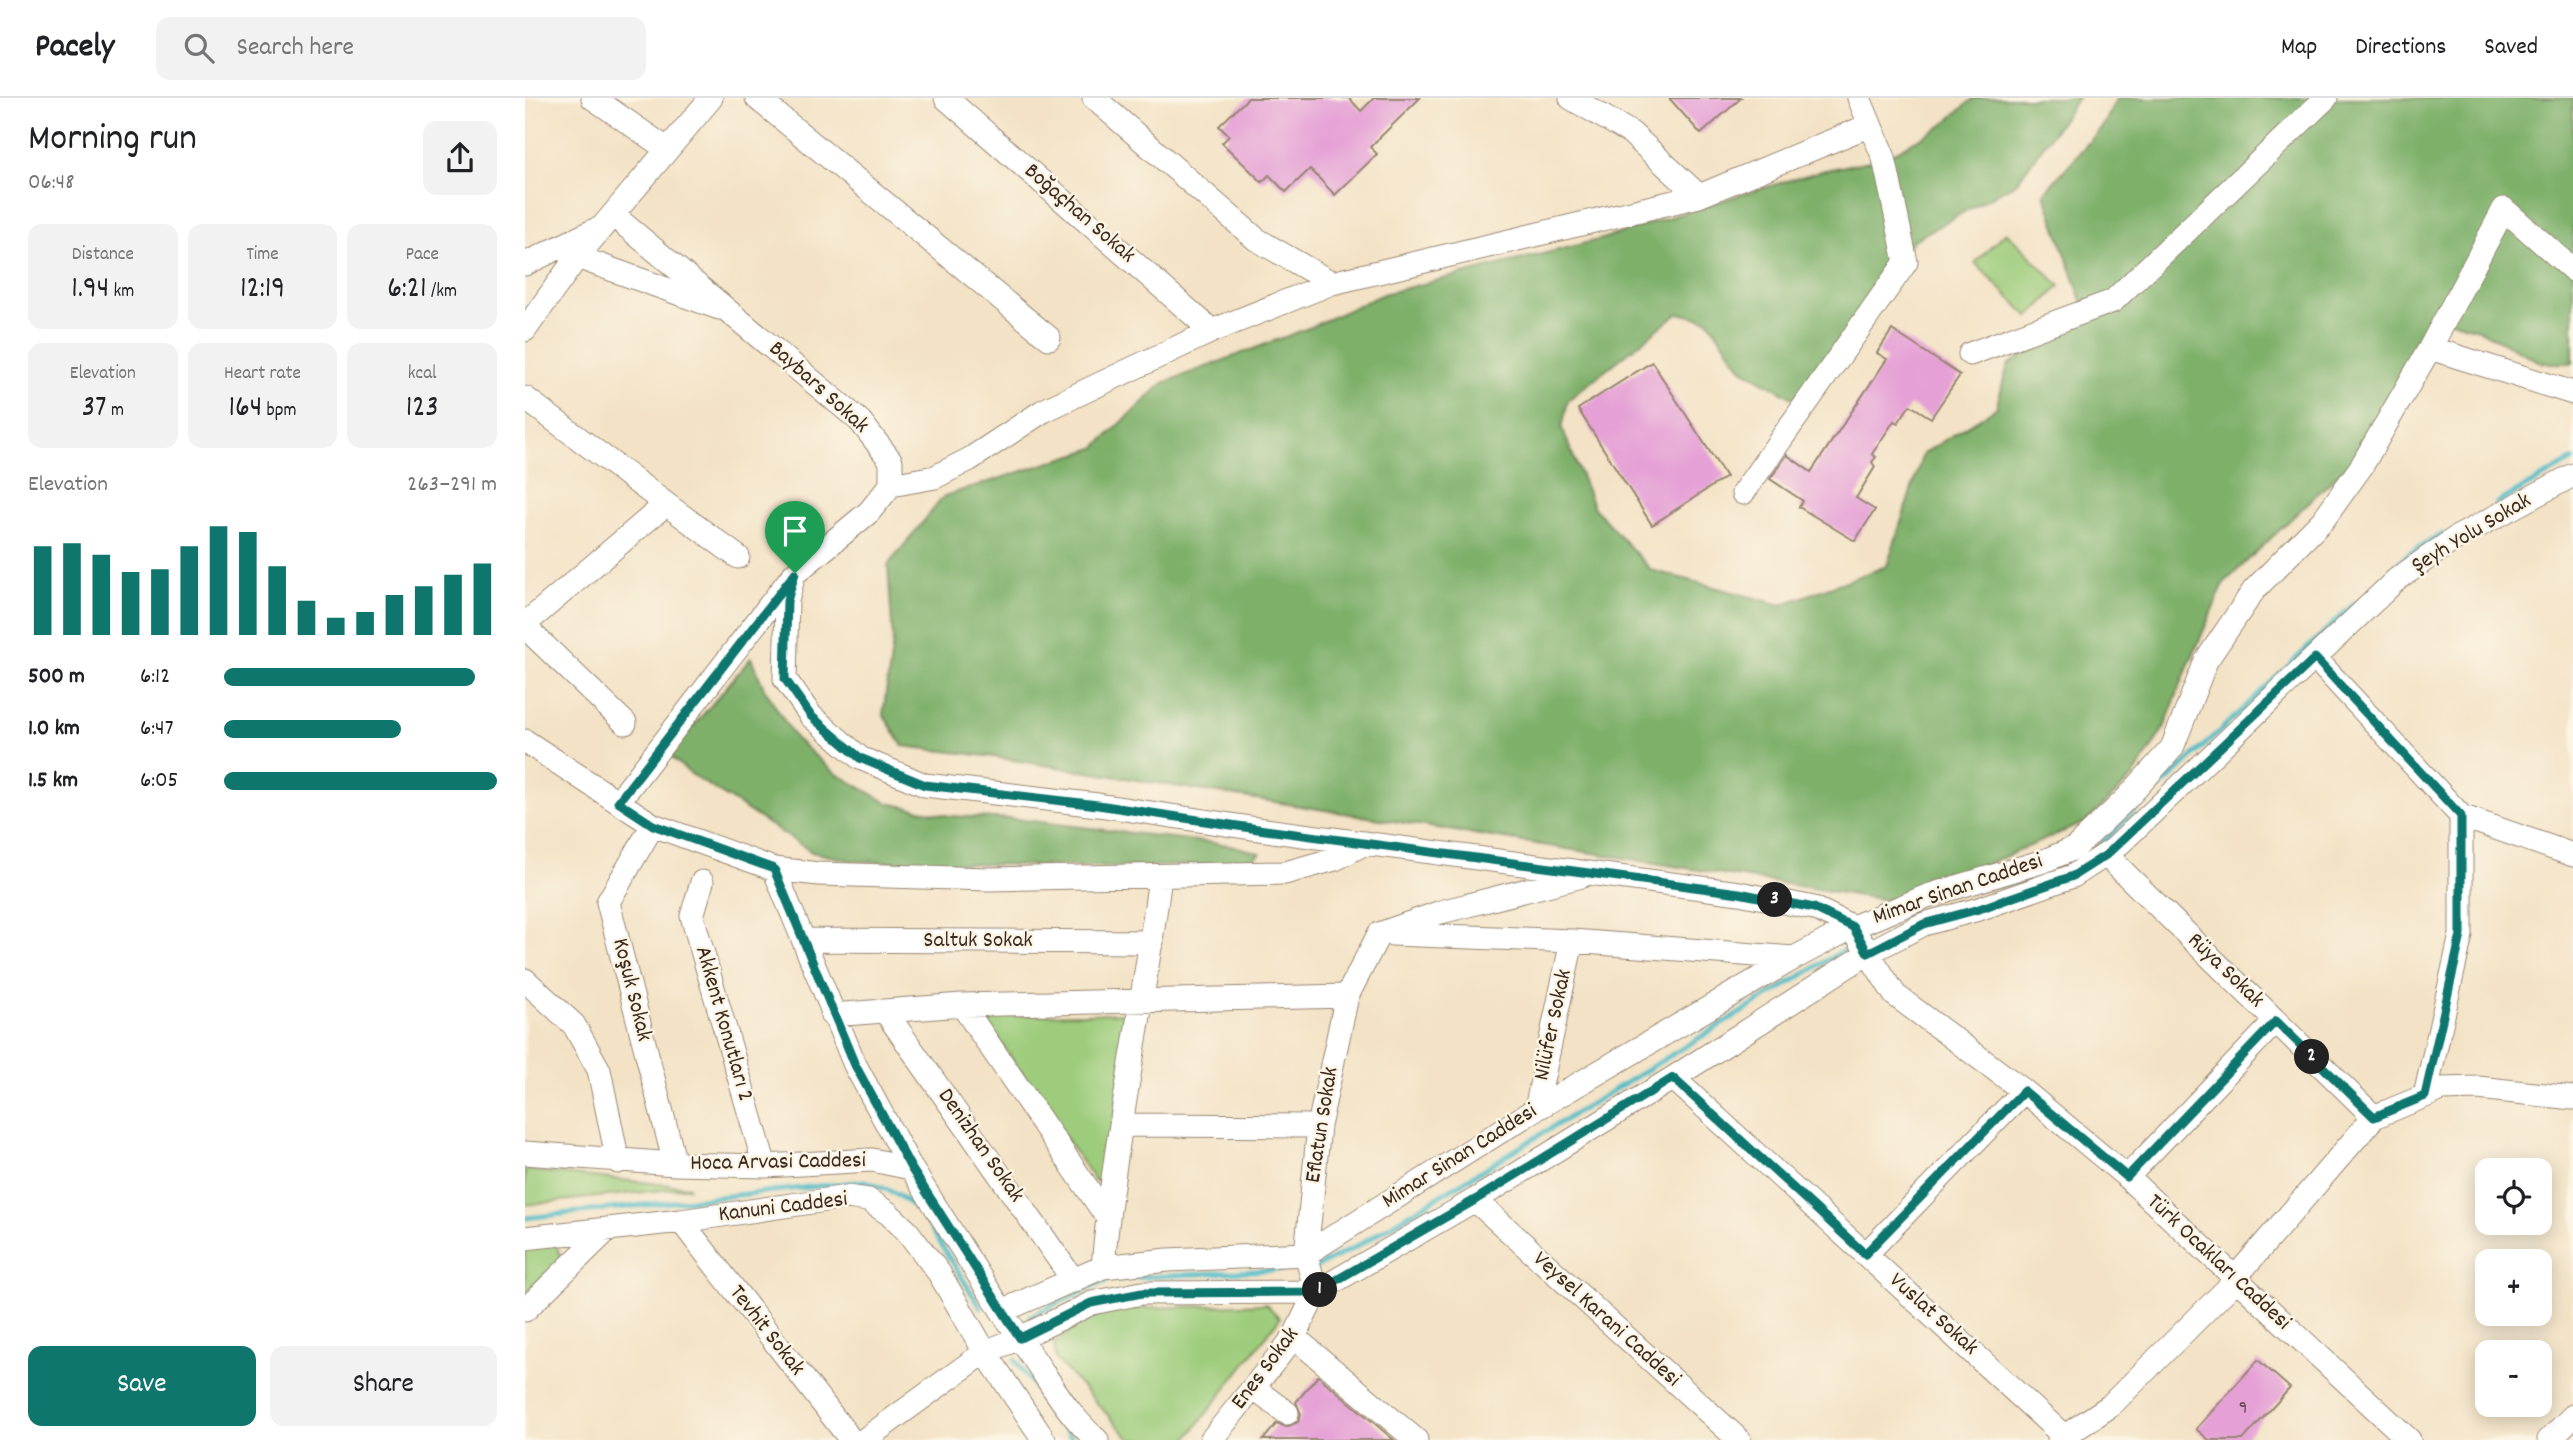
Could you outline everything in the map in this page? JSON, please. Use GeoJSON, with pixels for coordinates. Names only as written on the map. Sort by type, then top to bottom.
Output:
{"type":"FeatureCollection","features":[{"type":"Feature","properties":{"kind":"street"},"geometry":{"type":"LineString","coordinates":[[593,98],[667,149]]}},
{"type":"Feature","properties":{"kind":"street"},"geometry":{"type":"LineString","coordinates":[[525,330],[577,257],[711,98]]}},
{"type":"Feature","properties":{"kind":"street"},"geometry":{"type":"LineString","coordinates":[[757,98],[1049,338]]}},
{"type":"Feature","properties":{"kind":"street","name":"Boğaçhan Sokak"},"geometry":{"type":"LineString","coordinates":[[946,98],[1212,331]]}},
{"type":"Feature","properties":{"kind":"street"},"geometry":{"type":"LineString","coordinates":[[1094,98],[1256,239],[1332,283]]}},
{"type":"Feature","properties":{"kind":"street"},"geometry":{"type":"LineString","coordinates":[[1571,98],[1630,133],[1699,196]]}},
{"type":"Feature","properties":{"kind":"street"},"geometry":{"type":"LineString","coordinates":[[1743,493],[1906,262],[1884,158],[1860,98]]}},
{"type":"Feature","properties":{"kind":"street"},"geometry":{"type":"LineString","coordinates":[[1969,354],[2113,301],[2326,98]]}},
{"type":"Feature","properties":{"kind":"street"},"geometry":{"type":"LineString","coordinates":[[618,802],[795,573],[869,512],[891,485],[935,477],[970,459],[1043,411],[1283,300],[1332,283],[1699,196],[1870,125]]}},
{"type":"Feature","properties":{"kind":"street","name":"Mimar Sinan Caddesi"},"geometry":{"type":"LineString","coordinates":[[1003,1311],[1103,1266],[1168,1260],[1306,1254],[1536,1109],[1794,958],[1853,927],[1927,896],[2044,861],[2075,848],[2128,797],[2172,748],[2206,661],[2247,600],[2323,520],[2361,467],[2430,348],[2504,209],[2573,270]]}},
{"type":"Feature","properties":{"kind":"street"},"geometry":{"type":"LineString","coordinates":[[525,264],[609,220]]}},
{"type":"Feature","properties":{"kind":"street","name":"Baybars Sokak"},"geometry":{"type":"LineString","coordinates":[[609,220],[733,313],[860,421],[891,461],[891,485]]}},
{"type":"Feature","properties":{"kind":"street"},"geometry":{"type":"LineString","coordinates":[[577,257],[733,313]]}},
{"type":"Feature","properties":{"kind":"street"},"geometry":{"type":"LineString","coordinates":[[2430,348],[2573,393]]}},
{"type":"Feature","properties":{"kind":"street"},"geometry":{"type":"LineString","coordinates":[[525,398],[738,557]]}},
{"type":"Feature","properties":{"kind":"street","name":"Şeyh Yolu Sokak"},"geometry":{"type":"LineString","coordinates":[[1868,953],[1924,924],[1979,909],[2073,876],[2106,855],[2396,580],[2456,538],[2573,475]]}},
{"type":"Feature","properties":{"kind":"street"},"geometry":{"type":"LineString","coordinates":[[625,723],[525,625],[666,504]]}},
{"type":"Feature","properties":{"kind":"street"},"geometry":{"type":"LineString","coordinates":[[795,573],[787,601],[785,679],[811,716],[860,758],[925,785],[1098,805],[1365,844],[1739,893],[1814,908],[1853,927]]}},
{"type":"Feature","properties":{"kind":"street"},"geometry":{"type":"LineString","coordinates":[[2315,658],[2461,816],[2573,855]]}},
{"type":"Feature","properties":{"kind":"street"},"geometry":{"type":"LineString","coordinates":[[525,741],[653,825],[774,869],[819,874],[989,879],[1285,873],[1335,859],[1365,844]]}},
{"type":"Feature","properties":{"kind":"street"},"geometry":{"type":"LineString","coordinates":[[2425,1096],[2461,935],[2461,816]]}},
{"type":"Feature","properties":{"kind":"street","name":"Koşuk Sokak"},"geometry":{"type":"LineString","coordinates":[[653,825],[608,902],[675,1164]]}},
{"type":"Feature","properties":{"kind":"street","name":"Rüya Sokak"},"geometry":{"type":"LineString","coordinates":[[2106,855],[2374,1117]]}},
{"type":"Feature","properties":{"kind":"street"},"geometry":{"type":"LineString","coordinates":[[774,869],[832,1015],[855,1065],[911,1168],[1020,1338],[1064,1402],[1086,1431],[1097,1440]]}},
{"type":"Feature","properties":{"kind":"street"},"geometry":{"type":"LineString","coordinates":[[1379,934],[1441,912],[1592,874]]}},
{"type":"Feature","properties":{"kind":"street"},"geometry":{"type":"LineString","coordinates":[[1103,1266],[1107,1217],[1144,999],[1160,876]]}},
{"type":"Feature","properties":{"kind":"street","name":"Akkent Konutları 2"},"geometry":{"type":"LineString","coordinates":[[702,882],[692,916],[765,1166]]}},
{"type":"Feature","properties":{"kind":"street","name":"Türk Ocakları Caddesi"},"geometry":{"type":"LineString","coordinates":[[1853,927],[1895,995],[2024,1091],[2127,1177],[2409,1440]]}},
{"type":"Feature","properties":{"kind":"street"},"geometry":{"type":"LineString","coordinates":[[1379,934],[1572,941],[1794,958]]}},
{"type":"Feature","properties":{"kind":"street","name":"Eflatun Sokak"},"geometry":{"type":"LineString","coordinates":[[1306,1254],[1319,1126],[1346,996],[1379,934]]}},
{"type":"Feature","properties":{"kind":"street","name":"Saltuk Sokak"},"geometry":{"type":"LineString","coordinates":[[804,940],[1152,942]]}},
{"type":"Feature","properties":{"kind":"street","name":"Nilüfer Sokak"},"geometry":{"type":"LineString","coordinates":[[1536,1109],[1572,941]]}},
{"type":"Feature","properties":{"kind":"street","name":"Mimar Sinan Caddesi"},"geometry":{"type":"LineString","coordinates":[[864,1440],[985,1352],[1091,1303],[1142,1293],[1316,1292],[1475,1200],[1868,953]]}},
{"type":"Feature","properties":{"kind":"street"},"geometry":{"type":"LineString","coordinates":[[525,980],[574,1025],[599,1070],[618,1161]]}},
{"type":"Feature","properties":{"kind":"street"},"geometry":{"type":"LineString","coordinates":[[832,1015],[962,1005],[1346,996]]}},
{"type":"Feature","properties":{"kind":"street"},"geometry":{"type":"LineString","coordinates":[[962,1005],[1107,1217]]}},
{"type":"Feature","properties":{"kind":"street","name":"Denizhan Sokak"},"geometry":{"type":"LineString","coordinates":[[885,1011],[1074,1281]]}},
{"type":"Feature","properties":{"kind":"street"},"geometry":{"type":"LineString","coordinates":[[2127,1177],[2276,1021]]}},
{"type":"Feature","properties":{"kind":"street","name":"Vuslat Sokak"},"geometry":{"type":"LineString","coordinates":[[1673,1078],[2064,1439]]}},
{"type":"Feature","properties":{"kind":"street"},"geometry":{"type":"LineString","coordinates":[[2064,1439],[2110,1406],[2235,1280],[2374,1117],[2442,1090],[2478,1088],[2573,1098]]}},
{"type":"Feature","properties":{"kind":"street"},"geometry":{"type":"LineString","coordinates":[[1865,1254],[2024,1091]]}},
{"type":"Feature","properties":{"kind":"street"},"geometry":{"type":"LineString","coordinates":[[1123,1125],[1319,1126]]}},
{"type":"Feature","properties":{"kind":"street","name":"Hoca Arvasi Caddesi"},"geometry":{"type":"LineString","coordinates":[[525,1153],[618,1161],[765,1166],[871,1160],[911,1168]]}},
{"type":"Feature","properties":{"kind":"street","name":"Kanuni Caddesi"},"geometry":{"type":"LineString","coordinates":[[525,1238],[681,1221],[847,1197],[868,1200],[888,1213],[907,1231],[939,1273],[985,1352],[1044,1440]]}},
{"type":"Feature","properties":{"kind":"street","name":"Veysel Karani Caddesi"},"geometry":{"type":"LineString","coordinates":[[1475,1200],[1739,1440]]}},
{"type":"Feature","properties":{"kind":"street","name":"Tevhit Sokak"},"geometry":{"type":"LineString","coordinates":[[681,1221],[851,1440]]}},
{"type":"Feature","properties":{"kind":"street"},"geometry":{"type":"LineString","coordinates":[[525,1310],[607,1230]]}},
{"type":"Feature","properties":{"kind":"street"},"geometry":{"type":"LineString","coordinates":[[1306,1254],[1316,1292]]}},
{"type":"Feature","properties":{"kind":"street","name":"Enes Sokak"},"geometry":{"type":"LineString","coordinates":[[1211,1440],[1294,1337],[1316,1292]]}},
{"type":"Feature","properties":{"kind":"street"},"geometry":{"type":"LineString","coordinates":[[1294,1337],[1416,1440]]}},
{"type":"Feature","properties":{"kind":"street"},"geometry":{"type":"LineString","coordinates":[[1253,1388],[1287,1413]]}},
{"type":"Feature","properties":{"kind":"street"},"geometry":{"type":"LineString","coordinates":[[2549,1440],[2573,1416]]}},
{"type":"Feature","properties":{"kind":"green space"},"geometry":{"type":"Polygon","coordinates":[[[1974,98],[2078,98],[2016,183],[1912,241],[1796,400],[1742,369],[1708,320],[1678,313],[1568,400],[1562,428],[1594,508],[1651,570],[1781,605],[1887,566],[1923,454],[1996,408],[2008,365],[2087,315],[2044,193],[2104,125],[2117,98],[2573,98],[2573,363],[2542,363],[2478,329],[2437,317],[2410,356],[2401,414],[2224,583],[2164,728],[2133,777],[2086,822],[1898,902],[994,757],[903,746],[883,714],[893,642],[888,565],[944,496],[1095,448],[1163,383],[1311,327],[1383,294],[1602,239],[1821,171],[1884,158],[1942,126],[1974,98]]]}},
{"type":"Feature","properties":{"kind":"green space"},"geometry":{"type":"Polygon","coordinates":[[[2006,232],[2060,286],[2029,317],[1975,263],[2006,232]]]}},
{"type":"Feature","properties":{"kind":"green space"},"geometry":{"type":"Polygon","coordinates":[[[751,658],[764,688],[795,738],[832,771],[888,803],[950,816],[1016,819],[1230,845],[1260,853],[1246,864],[1103,867],[853,861],[812,852],[688,772],[669,755],[751,658]]]}},
{"type":"Feature","properties":{"kind":"green space"},"geometry":{"type":"Polygon","coordinates":[[[1130,1013],[1106,1174],[1099,1182],[1094,1180],[983,1016],[1130,1013]]]}},
{"type":"Feature","properties":{"kind":"green space"},"geometry":{"type":"Polygon","coordinates":[[[525,1170],[690,1187],[525,1205],[525,1170]]]}},
{"type":"Feature","properties":{"kind":"green space"},"geometry":{"type":"Polygon","coordinates":[[[554,1241],[562,1259],[525,1294],[525,1246],[554,1241]]]}},
{"type":"Feature","properties":{"kind":"green space"},"geometry":{"type":"Polygon","coordinates":[[[1266,1304],[1280,1318],[1186,1440],[1131,1440],[1056,1359],[1054,1344],[1060,1338],[1084,1323],[1119,1309],[1266,1304]]]}},
{"type":"Feature","properties":{"kind":"building"},"geometry":{"type":"Polygon","coordinates":[[[1248,98],[1349,98],[1361,111],[1374,98],[1420,98],[1370,147],[1377,154],[1335,195],[1310,169],[1286,192],[1269,175],[1262,182],[1222,143],[1229,136],[1219,126],[1248,98]]]}},
{"type":"Feature","properties":{"kind":"building"},"geometry":{"type":"Polygon","coordinates":[[[1669,98],[1741,98],[1701,134],[1669,98]]]}},
{"type":"Feature","properties":{"kind":"building"},"geometry":{"type":"Polygon","coordinates":[[[1892,330],[1960,375],[1931,418],[1910,405],[1898,423],[1894,421],[1872,454],[1876,457],[1872,462],[1875,467],[1856,498],[1875,510],[1855,541],[1799,507],[1803,501],[1770,479],[1787,455],[1811,472],[1887,359],[1877,353],[1892,330]]]}},
{"type":"Feature","properties":{"kind":"building"},"geometry":{"type":"Polygon","coordinates":[[[1652,362],[1726,477],[1652,525],[1578,409],[1652,362]]]}},
{"type":"Feature","properties":{"kind":"building"},"geometry":{"type":"Polygon","coordinates":[[[2258,1360],[2290,1388],[2243,1440],[2209,1440],[2196,1429],[2258,1360]]]}},
{"type":"Feature","properties":{"kind":"building"},"geometry":{"type":"Polygon","coordinates":[[[1318,1376],[1394,1440],[1263,1440],[1277,1423],[1286,1427],[1298,1422],[1301,1414],[1296,1402],[1318,1376]]]}},
{"type":"Feature","properties":{"kind":"waterway"},"geometry":{"type":"LineString","coordinates":[[2497,503],[2573,460]]}},
{"type":"Feature","properties":{"kind":"waterway"},"geometry":{"type":"LineString","coordinates":[[2388,573],[2409,553],[2443,534]]}},
{"type":"Feature","properties":{"kind":"waterway"},"geometry":{"type":"LineString","coordinates":[[2093,851],[2355,603]]}},
{"type":"Feature","properties":{"kind":"waterway"},"geometry":{"type":"LineString","coordinates":[[2059,870],[2081,858]]}},
{"type":"Feature","properties":{"kind":"waterway"},"geometry":{"type":"LineString","coordinates":[[1998,886],[2043,875]]}},
{"type":"Feature","properties":{"kind":"waterway"},"geometry":{"type":"LineString","coordinates":[[1865,937],[1887,924]]}},
{"type":"Feature","properties":{"kind":"waterway"},"geometry":{"type":"LineString","coordinates":[[1316,1267],[1354,1248],[1857,942]]}},
{"type":"Feature","properties":{"kind":"waterway"},"geometry":{"type":"LineString","coordinates":[[525,1218],[866,1181],[895,1193],[920,1211],[981,1308]]}},
{"type":"Feature","properties":{"kind":"waterway"},"geometry":{"type":"LineString","coordinates":[[1030,1316],[1110,1279],[1303,1268]]}},
{"type":"Feature","properties":{"kind":"waterway"},"geometry":{"type":"LineString","coordinates":[[1015,1360],[1073,1440]]}},
{"type":"Feature","properties":{"kind":"route"},"geometry":{"type":"LineString","coordinates":[[795,573],[787,601],[785,679],[811,716],[860,758],[925,785],[1098,805],[1739,893],[1814,908],[1853,927],[1868,953],[1924,924],[1979,909],[2073,876],[2106,855],[2315,658],[2461,816],[2461,935],[2425,1096],[2374,1117],[2276,1021],[2127,1177],[2024,1091],[1865,1254],[1673,1078],[1475,1200],[1316,1292],[1142,1293],[1091,1303],[1020,1338],[911,1168],[855,1065],[832,1015],[793,911],[774,869],[653,825],[618,802],[795,573]]}}]}
